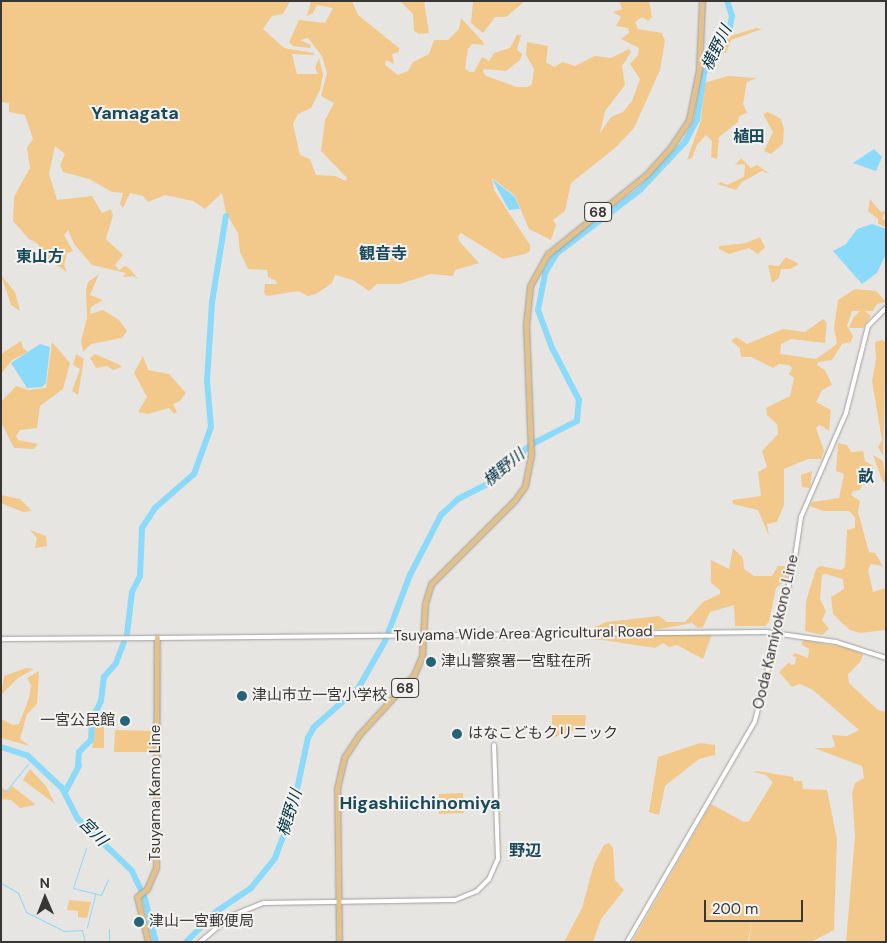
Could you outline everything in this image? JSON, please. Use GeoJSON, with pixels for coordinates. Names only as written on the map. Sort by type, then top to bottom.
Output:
{"type":"FeatureCollection","features":[{"type":"Feature","properties":{"kind":"main road","name":"68"},"geometry":{"type":"LineString","coordinates":[[339,942],[337,789],[344,758],[359,735],[414,675],[422,656],[425,604],[431,584],[516,500],[528,476],[531,454],[526,307],[535,274],[556,246],[635,185],[660,162],[683,129],[692,113],[698,82],[702,1]]}},
{"type":"Feature","properties":{"kind":"main road","name":"Tsuyama Kamo Line"},"geometry":{"type":"LineString","coordinates":[[148,942],[138,897],[145,892],[156,868],[157,638]]}},
{"type":"Feature","properties":{"kind":"street","name":"Ooda Kamiyokono Line"},"geometry":{"type":"LineString","coordinates":[[627,942],[755,721],[775,632],[794,564],[801,517],[846,413],[868,326],[886,308]]}},
{"type":"Feature","properties":{"kind":"street","name":"Tsuyama Wide Area Agricultural Road"},"geometry":{"type":"LineString","coordinates":[[1,639],[775,632],[836,642],[886,658]]}},
{"type":"Feature","properties":{"kind":"street"},"geometry":{"type":"LineString","coordinates":[[200,942],[222,922],[254,906],[455,900],[482,887],[495,870],[498,859],[494,745]]}},
{"type":"Feature","properties":{"kind":"shaded area"},"geometry":{"type":"Polygon","coordinates":[[[1,1],[290,1],[283,14],[272,16],[263,29],[284,48],[314,53],[314,55],[292,54],[297,74],[318,74],[315,68],[319,58],[323,75],[320,90],[311,108],[298,114],[293,124],[300,155],[310,159],[316,175],[335,176],[346,181],[347,178],[321,151],[325,120],[334,103],[321,96],[327,73],[322,56],[308,38],[300,40],[311,45],[310,48],[293,46],[289,42],[299,20],[325,23],[333,8],[317,5],[313,13],[307,16],[311,1],[352,1],[358,15],[399,48],[399,52],[392,54],[394,64],[386,60],[385,65],[398,75],[408,71],[413,62],[429,54],[434,40],[448,40],[459,29],[461,18],[484,45],[472,44],[468,49],[465,69],[470,72],[474,72],[482,57],[489,61],[494,53],[510,48],[517,35],[521,35],[517,50],[522,54],[520,60],[506,71],[484,69],[483,72],[486,76],[517,87],[528,87],[532,84],[534,69],[526,55],[527,42],[548,46],[546,62],[554,67],[563,62],[575,66],[595,56],[611,58],[629,49],[631,52],[622,66],[625,85],[605,111],[600,133],[611,117],[623,112],[632,101],[640,79],[630,64],[638,55],[639,48],[621,39],[629,33],[628,28],[616,26],[621,17],[613,12],[622,9],[619,1],[649,1],[652,17],[648,21],[642,17],[635,22],[638,29],[662,33],[665,41],[660,70],[634,128],[615,148],[571,183],[565,211],[553,220],[556,225],[551,240],[529,229],[515,196],[492,178],[494,190],[530,245],[530,251],[525,254],[503,259],[461,233],[458,236],[459,241],[479,263],[455,270],[453,276],[431,274],[400,284],[377,284],[369,291],[353,280],[335,275],[332,283],[316,294],[308,296],[298,291],[267,296],[264,293],[265,284],[277,284],[276,281],[268,277],[267,270],[248,269],[240,252],[238,233],[226,213],[222,193],[205,209],[193,201],[165,195],[148,202],[143,196],[130,193],[123,208],[120,204],[123,193],[112,192],[89,179],[63,172],[60,165],[65,154],[55,146],[49,174],[57,200],[92,196],[102,213],[111,209],[113,215],[106,239],[123,255],[115,265],[119,270],[125,266],[130,269],[138,279],[133,276],[123,277],[126,273],[92,265],[74,244],[68,230],[64,235],[73,251],[67,253],[64,265],[67,272],[43,256],[38,244],[29,239],[13,221],[14,197],[30,168],[27,148],[33,139],[25,115],[9,112],[9,103],[1,102],[1,1]]]}},
{"type":"Feature","properties":{"kind":"shaded area"},"geometry":{"type":"Polygon","coordinates":[[[400,1],[424,1],[429,33],[419,34],[414,31],[413,14],[400,1]]]}},
{"type":"Feature","properties":{"kind":"shaded area"},"geometry":{"type":"Polygon","coordinates":[[[473,1],[525,1],[506,17],[495,17],[483,33],[471,23],[473,1]]]}},
{"type":"Feature","properties":{"kind":"shaded area"},"geometry":{"type":"Polygon","coordinates":[[[756,28],[762,29],[731,40],[726,53],[719,53],[720,43],[727,37],[756,28]]]}},
{"type":"Feature","properties":{"kind":"shaded area"},"geometry":{"type":"Polygon","coordinates":[[[728,76],[757,78],[747,82],[743,104],[747,113],[739,116],[738,122],[719,137],[717,159],[711,157],[712,141],[706,135],[697,145],[692,158],[687,160],[701,120],[704,83],[728,76]]]}},
{"type":"Feature","properties":{"kind":"shaded area"},"geometry":{"type":"Polygon","coordinates":[[[768,112],[781,119],[784,129],[783,144],[771,154],[764,151],[773,132],[763,114],[768,112]]]}},
{"type":"Feature","properties":{"kind":"shaded area"},"geometry":{"type":"Polygon","coordinates":[[[741,158],[751,168],[757,165],[770,174],[762,171],[742,182],[736,190],[717,184],[721,182],[727,185],[744,177],[745,164],[735,165],[741,158]]]}},
{"type":"Feature","properties":{"kind":"shaded area"},"geometry":{"type":"Polygon","coordinates":[[[870,199],[881,212],[886,211],[882,219],[886,220],[886,227],[878,224],[878,219],[868,211],[870,199]]]}},
{"type":"Feature","properties":{"kind":"shaded area"},"geometry":{"type":"Polygon","coordinates":[[[760,237],[765,247],[758,254],[749,248],[729,254],[719,249],[719,246],[746,243],[760,237]]]}},
{"type":"Feature","properties":{"kind":"shaded area"},"geometry":{"type":"Polygon","coordinates":[[[786,257],[799,264],[790,269],[781,269],[779,278],[772,283],[768,265],[779,266],[786,257]]]}},
{"type":"Feature","properties":{"kind":"shaded area"},"geometry":{"type":"Polygon","coordinates":[[[99,274],[90,295],[103,300],[91,307],[90,314],[103,310],[119,320],[127,331],[122,338],[91,344],[83,352],[81,341],[87,318],[86,290],[88,282],[99,274]]]}},
{"type":"Feature","properties":{"kind":"shaded area"},"geometry":{"type":"Polygon","coordinates":[[[1,275],[15,292],[20,311],[11,305],[1,275]]]}},
{"type":"Feature","properties":{"kind":"shaded area"},"geometry":{"type":"Polygon","coordinates":[[[855,289],[876,291],[886,302],[877,304],[873,311],[852,311],[847,326],[853,336],[851,342],[842,344],[832,360],[818,362],[817,365],[825,370],[832,385],[822,390],[816,402],[831,410],[829,431],[820,425],[816,428],[824,451],[821,459],[808,459],[784,469],[784,505],[777,522],[767,524],[769,536],[758,510],[733,504],[732,500],[761,496],[758,472],[767,467],[762,451],[778,434],[777,424],[767,415],[766,408],[790,396],[794,378],[789,374],[792,368],[789,365],[779,364],[773,368],[751,357],[741,357],[740,348],[731,341],[736,337],[747,344],[783,329],[805,332],[823,319],[827,323],[825,343],[791,339],[781,344],[780,354],[816,359],[837,344],[834,327],[838,300],[855,289]]]}},
{"type":"Feature","properties":{"kind":"shaded area"},"geometry":{"type":"Polygon","coordinates":[[[862,309],[871,316],[863,328],[849,328],[853,318],[862,309]]]}},
{"type":"Feature","properties":{"kind":"shaded area"},"geometry":{"type":"Polygon","coordinates":[[[882,340],[886,342],[883,456],[878,447],[882,440],[872,381],[876,359],[875,342],[882,340]]]}},
{"type":"Feature","properties":{"kind":"shaded area"},"geometry":{"type":"Polygon","coordinates":[[[21,341],[23,348],[28,352],[12,360],[1,374],[1,354],[21,341]]]}},
{"type":"Feature","properties":{"kind":"shaded area"},"geometry":{"type":"Polygon","coordinates":[[[52,342],[70,363],[63,389],[40,406],[37,428],[20,430],[16,436],[18,440],[38,444],[34,449],[14,448],[1,422],[1,402],[16,386],[29,390],[46,388],[52,342]]]}},
{"type":"Feature","properties":{"kind":"shaded area"},"geometry":{"type":"Polygon","coordinates":[[[76,354],[84,359],[78,395],[72,391],[80,369],[73,365],[76,354]]]}},
{"type":"Feature","properties":{"kind":"shaded area"},"geometry":{"type":"Polygon","coordinates":[[[95,354],[122,367],[113,370],[107,366],[96,368],[90,358],[95,354]]]}},
{"type":"Feature","properties":{"kind":"shaded area"},"geometry":{"type":"Polygon","coordinates":[[[143,356],[148,370],[169,374],[186,393],[180,401],[173,404],[177,412],[174,414],[169,408],[148,414],[138,412],[147,397],[134,373],[143,356]]]}},
{"type":"Feature","properties":{"kind":"shaded area"},"geometry":{"type":"Polygon","coordinates":[[[838,443],[847,445],[851,452],[863,451],[865,461],[873,466],[871,484],[862,485],[860,490],[853,491],[851,495],[860,501],[858,512],[869,552],[875,553],[883,566],[871,564],[868,570],[873,592],[886,588],[886,630],[860,633],[850,630],[840,621],[833,614],[831,597],[844,589],[843,579],[826,574],[822,575],[820,599],[826,611],[822,620],[829,629],[822,635],[805,631],[806,601],[816,569],[820,566],[841,570],[845,567],[847,530],[855,528],[855,517],[849,511],[823,511],[810,506],[812,502],[839,498],[844,474],[836,471],[838,443]]]}},
{"type":"Feature","properties":{"kind":"shaded area"},"geometry":{"type":"Polygon","coordinates":[[[873,455],[883,461],[886,484],[882,480],[873,455]]]}},
{"type":"Feature","properties":{"kind":"shaded area"},"geometry":{"type":"Polygon","coordinates":[[[812,471],[810,488],[802,487],[801,475],[812,471]]]}},
{"type":"Feature","properties":{"kind":"shaded area"},"geometry":{"type":"Polygon","coordinates":[[[1,495],[20,499],[32,511],[23,512],[1,503],[1,495]]]}},
{"type":"Feature","properties":{"kind":"shaded area"},"geometry":{"type":"Polygon","coordinates":[[[30,530],[46,536],[47,546],[35,548],[37,538],[30,530]]]}},
{"type":"Feature","properties":{"kind":"shaded area"},"geometry":{"type":"Polygon","coordinates":[[[733,548],[743,558],[744,569],[754,576],[772,576],[778,566],[784,566],[788,571],[786,580],[776,588],[769,622],[765,626],[735,626],[734,605],[710,612],[703,627],[698,628],[692,623],[660,629],[588,630],[606,622],[659,616],[667,622],[685,622],[703,602],[720,594],[720,590],[711,583],[711,560],[729,569],[733,548]]]}},
{"type":"Feature","properties":{"kind":"shaded area"},"geometry":{"type":"Polygon","coordinates":[[[712,634],[703,659],[677,645],[669,647],[663,643],[655,648],[602,640],[527,636],[712,634]]]}},
{"type":"Feature","properties":{"kind":"shaded area"},"geometry":{"type":"Polygon","coordinates":[[[804,640],[848,648],[863,654],[861,661],[848,674],[849,683],[878,710],[886,712],[886,942],[846,942],[855,836],[852,793],[855,783],[864,778],[862,766],[814,748],[831,748],[835,746],[832,735],[847,736],[859,730],[813,690],[800,684],[792,687],[779,672],[789,662],[791,665],[795,664],[796,657],[792,656],[795,653],[808,658],[809,649],[801,644],[804,640]]]}},
{"type":"Feature","properties":{"kind":"shaded area"},"geometry":{"type":"Polygon","coordinates":[[[26,668],[34,669],[18,678],[1,695],[4,676],[26,668]]]}},
{"type":"Feature","properties":{"kind":"shaded area"},"geometry":{"type":"Polygon","coordinates":[[[39,671],[37,704],[27,714],[20,739],[30,746],[1,738],[1,719],[13,725],[19,724],[29,698],[31,685],[27,678],[39,671]]]}},
{"type":"Feature","properties":{"kind":"shaded area"},"geometry":{"type":"Polygon","coordinates":[[[552,715],[586,715],[585,727],[552,738],[552,715]]]}},
{"type":"Feature","properties":{"kind":"shaded area"},"geometry":{"type":"Polygon","coordinates":[[[104,725],[104,748],[92,748],[95,726],[104,725]]]}},
{"type":"Feature","properties":{"kind":"shaded area"},"geometry":{"type":"Polygon","coordinates":[[[115,730],[154,731],[154,752],[114,752],[115,730]]]}},
{"type":"Feature","properties":{"kind":"shaded area"},"geometry":{"type":"Polygon","coordinates":[[[700,743],[715,745],[715,755],[699,759],[665,786],[659,815],[649,812],[658,757],[700,743]]]}},
{"type":"Feature","properties":{"kind":"shaded area"},"geometry":{"type":"Polygon","coordinates":[[[30,769],[46,786],[55,804],[23,780],[30,769]]]}},
{"type":"Feature","properties":{"kind":"shaded area"},"geometry":{"type":"Polygon","coordinates":[[[754,772],[793,777],[794,781],[802,781],[803,789],[827,790],[837,839],[834,930],[811,942],[749,942],[752,918],[748,942],[632,942],[711,804],[744,822],[749,821],[773,782],[766,775],[754,772]]]}},
{"type":"Feature","properties":{"kind":"shaded area"},"geometry":{"type":"Polygon","coordinates":[[[12,786],[35,805],[20,808],[11,800],[1,799],[1,787],[7,791],[12,786]]]}},
{"type":"Feature","properties":{"kind":"shaded area"},"geometry":{"type":"Polygon","coordinates":[[[463,793],[464,813],[439,814],[439,794],[463,793]]]}},
{"type":"Feature","properties":{"kind":"shaded area"},"geometry":{"type":"Polygon","coordinates":[[[609,843],[613,848],[615,880],[624,890],[601,919],[593,942],[564,942],[582,908],[594,864],[604,845],[609,843]]]}},
{"type":"Feature","properties":{"kind":"shaded area"},"geometry":{"type":"Polygon","coordinates":[[[69,900],[91,902],[87,918],[78,917],[78,911],[67,910],[69,900]]]}},
{"type":"Feature","properties":{"kind":"water"},"geometry":{"type":"Polygon","coordinates":[[[874,149],[882,157],[876,171],[853,163],[874,149]]]}},
{"type":"Feature","properties":{"kind":"water"},"geometry":{"type":"Polygon","coordinates":[[[492,179],[515,197],[520,209],[509,210],[492,179]]]}},
{"type":"Feature","properties":{"kind":"water"},"geometry":{"type":"Polygon","coordinates":[[[872,224],[886,229],[886,254],[877,273],[862,284],[833,251],[846,244],[857,229],[872,224]]]}},
{"type":"Feature","properties":{"kind":"water"},"geometry":{"type":"Polygon","coordinates":[[[40,344],[50,347],[46,383],[42,387],[27,388],[11,363],[40,344]]]}},
{"type":"Feature","properties":{"kind":"waterway","name":"横野川"},"geometry":{"type":"LineString","coordinates":[[186,942],[217,911],[251,888],[275,858],[292,813],[308,738],[314,727],[359,687],[385,641],[410,575],[441,515],[458,499],[491,482],[508,463],[534,443],[577,421],[579,400],[552,348],[538,310],[545,273],[557,253],[640,190],[685,142],[697,119],[704,73],[730,27],[732,16],[727,1]]}},
{"type":"Feature","properties":{"kind":"waterway"},"geometry":{"type":"LineString","coordinates":[[127,634],[132,592],[140,576],[142,528],[155,508],[194,474],[211,427],[207,381],[212,302],[226,216]]}},
{"type":"Feature","properties":{"kind":"waterway"},"geometry":{"type":"LineString","coordinates":[[78,764],[79,752],[91,740],[92,720],[101,701],[104,677],[116,663],[124,642]]}},
{"type":"Feature","properties":{"kind":"waterway","name":"宮川"},"geometry":{"type":"LineString","coordinates":[[1,747],[28,756],[62,788],[77,818],[132,871],[145,899],[156,942]]}},
{"type":"Feature","properties":{"kind":"waterway"},"geometry":{"type":"LineString","coordinates":[[1,790],[6,791],[28,764]]}},
{"type":"Feature","properties":{"kind":"waterway"},"geometry":{"type":"LineString","coordinates":[[65,792],[79,766]]}},
{"type":"Feature","properties":{"kind":"waterway"},"geometry":{"type":"LineString","coordinates":[[86,848],[73,888],[101,895],[108,879]]}},
{"type":"Feature","properties":{"kind":"waterway"},"geometry":{"type":"LineString","coordinates":[[1,883],[18,893],[26,912],[64,931],[82,930],[85,942]]}},
{"type":"Feature","properties":{"kind":"waterway"},"geometry":{"type":"LineString","coordinates":[[87,927],[95,894]]}},
{"type":"Feature","properties":{"kind":"waterway"},"geometry":{"type":"LineString","coordinates":[[109,929],[109,942]]}},
{"type":"Feature","properties":{"kind":"place","name":"津山警察署一宮駐在所"},"geometry":{"type":"Point","coordinates":[431,662]}},
{"type":"Feature","properties":{"kind":"place","name":"津山市立一宮小学校"},"geometry":{"type":"Point","coordinates":[242,696]}},
{"type":"Feature","properties":{"kind":"place","name":"一宮公民館"},"geometry":{"type":"Point","coordinates":[125,721]}},
{"type":"Feature","properties":{"kind":"place","name":"はなこどもクリニック"},"geometry":{"type":"Point","coordinates":[457,734]}},
{"type":"Feature","properties":{"kind":"place","name":"津山一宮郵便局"},"geometry":{"type":"Point","coordinates":[139,922]}},
{"type":"Feature","properties":{"kind":"district","name":"Yamagata"},"geometry":{"type":"Point","coordinates":[135,113]}},
{"type":"Feature","properties":{"kind":"district","name":"植田"},"geometry":{"type":"Point","coordinates":[749,137]}},
{"type":"Feature","properties":{"kind":"district","name":"観音寺"},"geometry":{"type":"Point","coordinates":[383,254]}},
{"type":"Feature","properties":{"kind":"district","name":"東山方"},"geometry":{"type":"Point","coordinates":[40,257]}},
{"type":"Feature","properties":{"kind":"district","name":"畝"},"geometry":{"type":"Point","coordinates":[866,477]}},
{"type":"Feature","properties":{"kind":"district","name":"Higashiichinomiya"},"geometry":{"type":"Point","coordinates":[420,803]}},
{"type":"Feature","properties":{"kind":"district","name":"野辺"},"geometry":{"type":"Point","coordinates":[525,851]}}]}
